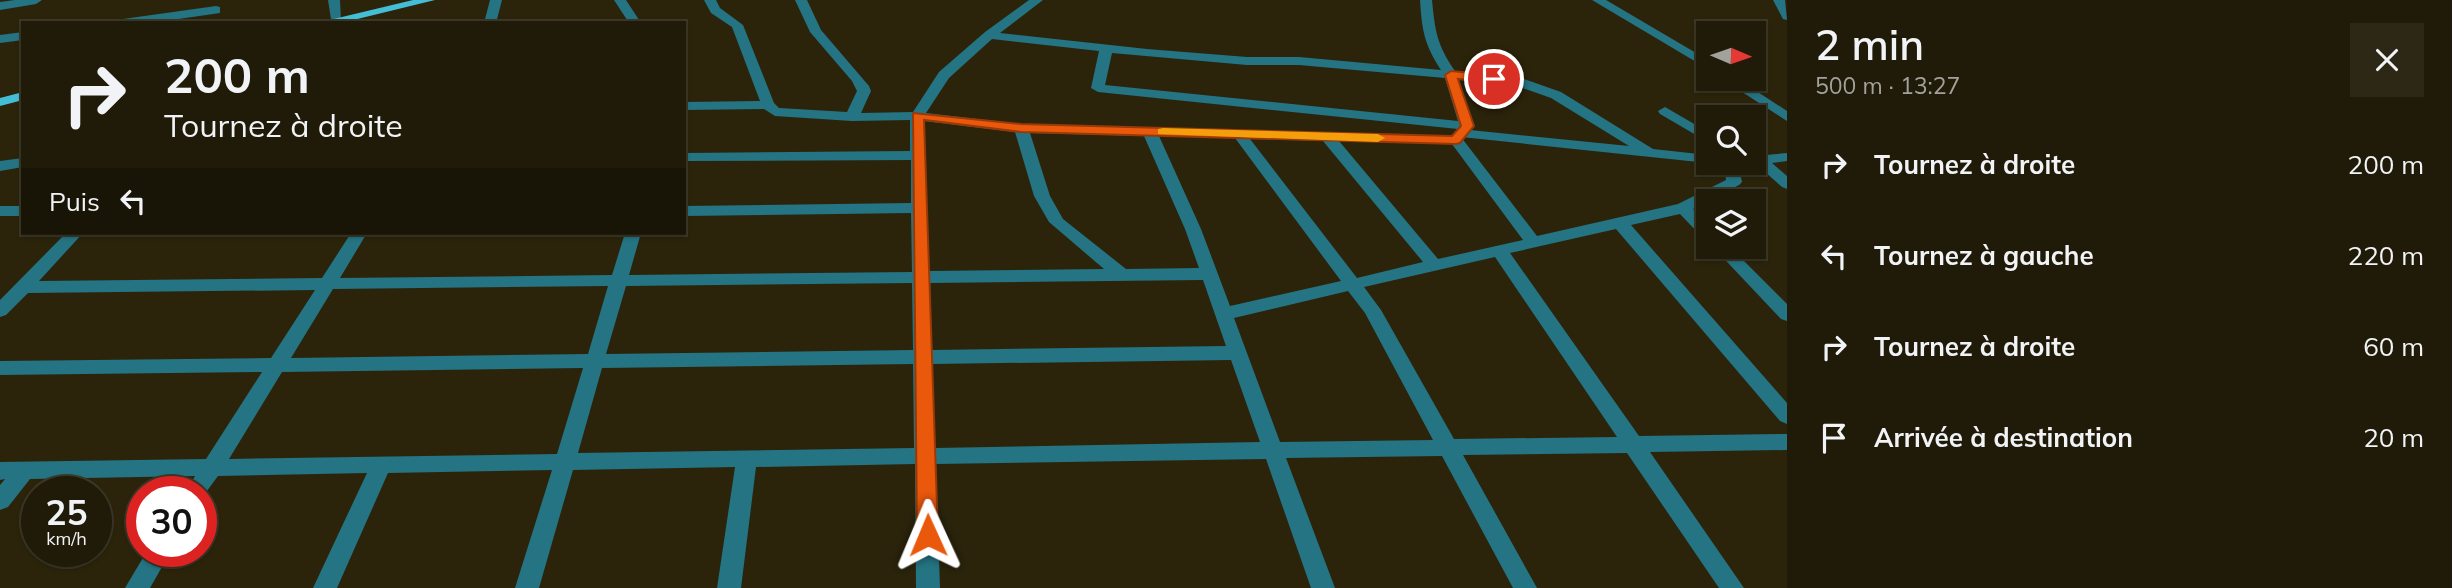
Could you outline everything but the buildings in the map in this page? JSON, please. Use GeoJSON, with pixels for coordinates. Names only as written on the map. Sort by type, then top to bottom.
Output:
{"type":"FeatureCollection","features":[{"type":"Feature","properties":{"kind":"main road"},"geometry":{"type":"LineString","coordinates":[[330,21],[429,0]]}},
{"type":"Feature","properties":{"kind":"main road"},"geometry":{"type":"LineString","coordinates":[[0,102],[21,97]]}},
{"type":"Feature","properties":{"kind":"street"},"geometry":{"type":"LineString","coordinates":[[0,20],[4,5],[36,0]]}},
{"type":"Feature","properties":{"kind":"street"},"geometry":{"type":"LineString","coordinates":[[334,0],[337,19]]}},
{"type":"Feature","properties":{"kind":"street"},"geometry":{"type":"LineString","coordinates":[[491,21],[496,0]]}},
{"type":"Feature","properties":{"kind":"street"},"geometry":{"type":"LineString","coordinates":[[620,0],[634,21]]}},
{"type":"Feature","properties":{"kind":"street"},"geometry":{"type":"LineString","coordinates":[[710,0],[715,9],[737,25],[768,105],[775,112],[852,117],[917,116],[1021,128],[1326,136],[1461,133]]}},
{"type":"Feature","properties":{"kind":"street"},"geometry":{"type":"LineString","coordinates":[[801,0],[806,18],[813,28],[861,82],[864,91],[852,117]]}},
{"type":"Feature","properties":{"kind":"street"},"geometry":{"type":"LineString","coordinates":[[928,588],[917,116],[944,75],[989,35],[1037,0]]}},
{"type":"Feature","properties":{"kind":"street"},"geometry":{"type":"LineString","coordinates":[[1426,0],[1429,35],[1435,51],[1451,75],[1461,133],[1533,242]]}},
{"type":"Feature","properties":{"kind":"street"},"geometry":{"type":"LineString","coordinates":[[1598,0],[1696,58]]}},
{"type":"Feature","properties":{"kind":"street"},"geometry":{"type":"LineString","coordinates":[[1779,0],[1787,16]]}},
{"type":"Feature","properties":{"kind":"street"},"geometry":{"type":"LineString","coordinates":[[138,21],[216,11]]}},
{"type":"Feature","properties":{"kind":"street"},"geometry":{"type":"LineString","coordinates":[[989,35],[1107,49],[1516,81],[1556,95],[1648,152]]}},
{"type":"Feature","properties":{"kind":"street"},"geometry":{"type":"LineString","coordinates":[[0,39],[21,36]]}},
{"type":"Feature","properties":{"kind":"street"},"geometry":{"type":"LineString","coordinates":[[1107,49],[1098,88],[1461,133],[1696,158]]}},
{"type":"Feature","properties":{"kind":"street"},"geometry":{"type":"LineString","coordinates":[[1747,91],[1787,117]]}},
{"type":"Feature","properties":{"kind":"street"},"geometry":{"type":"LineString","coordinates":[[686,106],[768,105]]}},
{"type":"Feature","properties":{"kind":"street"},"geometry":{"type":"LineString","coordinates":[[1665,111],[1696,130]]}},
{"type":"Feature","properties":{"kind":"street"},"geometry":{"type":"LineString","coordinates":[[1021,128],[1042,197],[1057,222],[1122,275]]}},
{"type":"Feature","properties":{"kind":"street"},"geometry":{"type":"LineString","coordinates":[[1149,131],[1193,229],[1322,588]]}},
{"type":"Feature","properties":{"kind":"street"},"geometry":{"type":"LineString","coordinates":[[1238,133],[1372,310],[1525,588]]}},
{"type":"Feature","properties":{"kind":"street"},"geometry":{"type":"LineString","coordinates":[[1326,136],[1434,265]]}},
{"type":"Feature","properties":{"kind":"street"},"geometry":{"type":"LineString","coordinates":[[686,158],[918,155]]}},
{"type":"Feature","properties":{"kind":"street"},"geometry":{"type":"LineString","coordinates":[[1766,159],[1787,157]]}},
{"type":"Feature","properties":{"kind":"street"},"geometry":{"type":"LineString","coordinates":[[0,166],[21,162]]}},
{"type":"Feature","properties":{"kind":"street"},"geometry":{"type":"LineString","coordinates":[[1766,168],[1787,184]]}},
{"type":"Feature","properties":{"kind":"street"},"geometry":{"type":"LineString","coordinates":[[1224,314],[1683,208],[1734,182],[1733,175]]}},
{"type":"Feature","properties":{"kind":"street"},"geometry":{"type":"LineString","coordinates":[[686,211],[918,208]]}},
{"type":"Feature","properties":{"kind":"street"},"geometry":{"type":"LineString","coordinates":[[1683,208],[1696,221]]}},
{"type":"Feature","properties":{"kind":"street"},"geometry":{"type":"LineString","coordinates":[[0,211],[21,211]]}},
{"type":"Feature","properties":{"kind":"street"},"geometry":{"type":"LineString","coordinates":[[1619,222],[1787,416]]}},
{"type":"Feature","properties":{"kind":"street"},"geometry":{"type":"LineString","coordinates":[[0,311],[73,235]]}},
{"type":"Feature","properties":{"kind":"street"},"geometry":{"type":"LineString","coordinates":[[207,476],[358,235]]}},
{"type":"Feature","properties":{"kind":"street"},"geometry":{"type":"LineString","coordinates":[[527,588],[632,235]]}},
{"type":"Feature","properties":{"kind":"street"},"geometry":{"type":"LineString","coordinates":[[1499,250],[1732,588]]}},
{"type":"Feature","properties":{"kind":"street"},"geometry":{"type":"LineString","coordinates":[[1735,259],[1778,295],[1787,315]]}},
{"type":"Feature","properties":{"kind":"street"},"geometry":{"type":"LineString","coordinates":[[23,287],[1209,274]]}},
{"type":"Feature","properties":{"kind":"street"},"geometry":{"type":"LineString","coordinates":[[0,368],[1238,353]]}},
{"type":"Feature","properties":{"kind":"street"},"geometry":{"type":"LineString","coordinates":[[0,471],[1787,442]]}},
{"type":"Feature","properties":{"kind":"street"},"geometry":{"type":"LineString","coordinates":[[729,588],[747,459]]}},
{"type":"Feature","properties":{"kind":"street"},"geometry":{"type":"LineString","coordinates":[[325,588],[382,465]]}},
{"type":"Feature","properties":{"kind":"street"},"geometry":{"type":"LineString","coordinates":[[0,501],[24,471]]}},
{"type":"Feature","properties":{"kind":"street"},"geometry":{"type":"LineString","coordinates":[[137,588],[150,567]]}},
{"type":"Feature","properties":{"kind":"slow traffic"},"geometry":{"type":"LineString","coordinates":[[1163,132],[1378,138]]}},
{"type":"Feature","properties":{"kind":"route"},"geometry":{"type":"LineString","coordinates":[[928,535],[917,116],[1021,128],[1456,140],[1467,126],[1451,75],[1494,79]]}}]}
